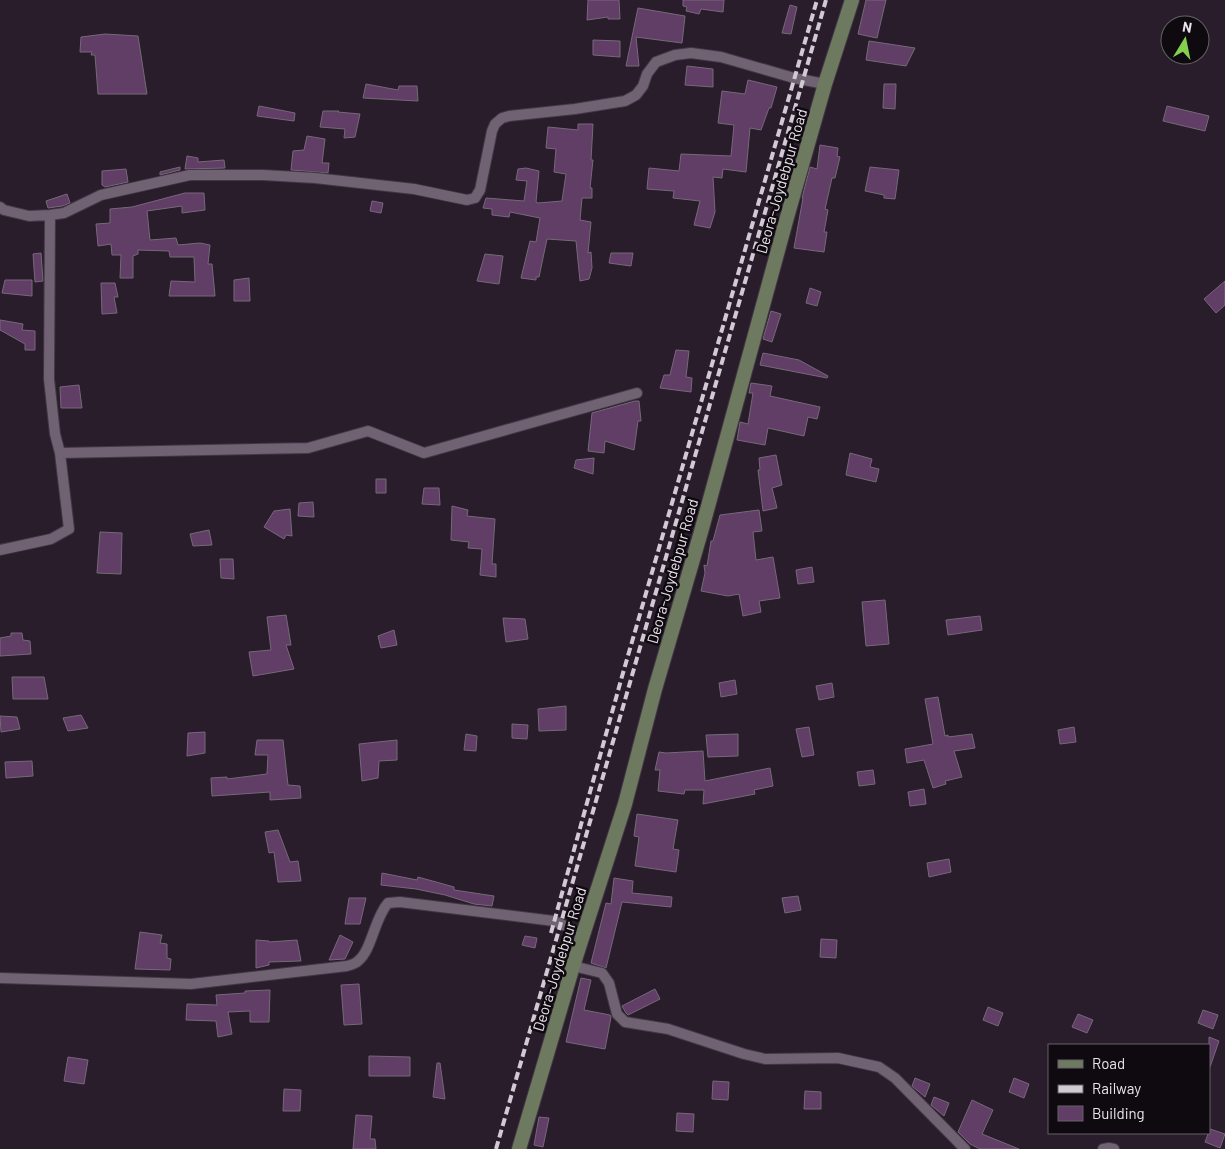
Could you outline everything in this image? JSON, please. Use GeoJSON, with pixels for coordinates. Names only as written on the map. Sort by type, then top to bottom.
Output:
{"type":"FeatureCollection","features":[{"type":"Feature","properties":{"kind":"street","name":"Deora-Joydebpur Road"},"geometry":{"type":"LineString","coordinates":[[519,1149],[573,966],[625,804],[655,689],[701,532],[825,84],[852,0]]}},
{"type":"Feature","properties":{"kind":"street"},"geometry":{"type":"LineString","coordinates":[[0,206],[4,210],[29,216],[50,216],[64,213],[101,195],[190,175],[315,178],[414,189],[467,200],[475,198],[480,190],[492,131],[495,124],[502,118],[518,114],[575,109],[625,101],[636,95],[656,62],[675,55],[691,53],[721,57],[794,78],[825,84]]}},
{"type":"Feature","properties":{"kind":"street"},"geometry":{"type":"LineString","coordinates":[[0,550],[51,539],[69,529],[49,378],[50,216]]}},
{"type":"Feature","properties":{"kind":"street"},"geometry":{"type":"LineString","coordinates":[[60,453],[308,448],[368,431],[424,453],[637,393]]}},
{"type":"Feature","properties":{"kind":"street"},"geometry":{"type":"LineString","coordinates":[[0,978],[191,984],[347,966],[358,961],[365,953],[381,911],[388,903],[400,902],[554,921],[584,934]]}},
{"type":"Feature","properties":{"kind":"street"},"geometry":{"type":"LineString","coordinates":[[573,966],[602,973],[609,983],[616,1014],[625,1022],[668,1029],[744,1054],[765,1058],[838,1058],[879,1067],[895,1078],[965,1149]]}},
{"type":"Feature","properties":{"kind":"street"},"geometry":{"type":"LineString","coordinates":[[1103,1149],[1114,1149]]}},
{"type":"Feature","properties":{"kind":"building"},"geometry":{"type":"Polygon","coordinates":[[[588,0],[619,0],[620,19],[608,19],[608,17],[587,20],[588,0]]]}},
{"type":"Feature","properties":{"kind":"building"},"geometry":{"type":"Polygon","coordinates":[[[683,0],[724,0],[723,12],[701,9],[699,14],[686,11],[687,7],[683,6],[683,0]]]}},
{"type":"Feature","properties":{"kind":"building"},"geometry":{"type":"Polygon","coordinates":[[[866,0],[886,0],[877,38],[858,34],[866,0]]]}},
{"type":"Feature","properties":{"kind":"building"},"geometry":{"type":"Polygon","coordinates":[[[790,5],[797,7],[791,34],[782,33],[790,5]]]}},
{"type":"Feature","properties":{"kind":"building"},"geometry":{"type":"Polygon","coordinates":[[[638,8],[685,16],[682,43],[636,37],[639,66],[626,66],[638,8]]]}},
{"type":"Feature","properties":{"kind":"building"},"geometry":{"type":"Polygon","coordinates":[[[105,34],[138,36],[147,94],[98,94],[95,55],[91,55],[92,52],[80,52],[81,37],[105,34]]]}},
{"type":"Feature","properties":{"kind":"building"},"geometry":{"type":"Polygon","coordinates":[[[593,40],[620,41],[620,57],[593,55],[593,40]]]}},
{"type":"Feature","properties":{"kind":"building"},"geometry":{"type":"Polygon","coordinates":[[[869,41],[915,48],[906,66],[866,60],[869,41]]]}},
{"type":"Feature","properties":{"kind":"building"},"geometry":{"type":"Polygon","coordinates":[[[687,66],[713,69],[713,87],[685,85],[687,66]]]}},
{"type":"Feature","properties":{"kind":"building"},"geometry":{"type":"Polygon","coordinates":[[[748,80],[777,87],[771,108],[769,108],[761,130],[750,128],[746,172],[723,169],[722,178],[713,177],[715,212],[710,228],[694,225],[700,201],[673,198],[674,191],[647,189],[649,168],[679,171],[681,154],[731,156],[734,125],[718,123],[722,91],[745,94],[748,80]]]}},
{"type":"Feature","properties":{"kind":"building"},"geometry":{"type":"Polygon","coordinates":[[[366,84],[398,90],[399,86],[417,86],[418,101],[363,98],[366,84]]]}},
{"type":"Feature","properties":{"kind":"building"},"geometry":{"type":"Polygon","coordinates":[[[884,84],[896,84],[895,109],[883,108],[884,84]]]}},
{"type":"Feature","properties":{"kind":"building"},"geometry":{"type":"Polygon","coordinates":[[[259,106],[295,113],[294,121],[257,116],[259,106]]]}},
{"type":"Feature","properties":{"kind":"building"},"geometry":{"type":"Polygon","coordinates":[[[1167,106],[1209,116],[1205,131],[1163,121],[1167,106]]]}},
{"type":"Feature","properties":{"kind":"building"},"geometry":{"type":"Polygon","coordinates":[[[323,111],[360,114],[355,137],[344,138],[345,129],[320,127],[323,111]]]}},
{"type":"Feature","properties":{"kind":"building"},"geometry":{"type":"Polygon","coordinates":[[[578,124],[593,124],[591,160],[593,160],[590,188],[592,188],[592,198],[582,198],[580,220],[591,222],[588,253],[591,252],[592,268],[589,279],[580,281],[576,241],[547,239],[539,277],[536,277],[536,280],[521,278],[530,241],[536,242],[540,218],[510,212],[509,217],[492,215],[492,209],[483,208],[486,198],[524,201],[527,181],[516,180],[518,169],[526,168],[539,171],[536,202],[562,201],[566,174],[554,172],[556,149],[546,148],[548,127],[578,130],[578,124]]]}},
{"type":"Feature","properties":{"kind":"building"},"geometry":{"type":"Polygon","coordinates":[[[307,136],[325,139],[322,163],[329,163],[328,173],[291,170],[293,151],[304,150],[307,136]]]}},
{"type":"Feature","properties":{"kind":"building"},"geometry":{"type":"Polygon","coordinates":[[[820,145],[838,148],[837,156],[840,157],[835,178],[832,178],[825,209],[828,210],[824,232],[827,232],[824,252],[794,248],[802,198],[810,167],[817,169],[820,145]]]}},
{"type":"Feature","properties":{"kind":"building"},"geometry":{"type":"Polygon","coordinates":[[[187,156],[198,158],[198,162],[224,160],[225,168],[185,169],[187,156]]]}},
{"type":"Feature","properties":{"kind":"building"},"geometry":{"type":"Polygon","coordinates":[[[180,167],[180,170],[160,175],[160,172],[180,167]]]}},
{"type":"Feature","properties":{"kind":"building"},"geometry":{"type":"Polygon","coordinates":[[[870,167],[899,170],[895,199],[884,198],[884,195],[865,191],[870,167]]]}},
{"type":"Feature","properties":{"kind":"building"},"geometry":{"type":"Polygon","coordinates":[[[126,169],[128,182],[105,187],[102,185],[102,171],[126,169]]]}},
{"type":"Feature","properties":{"kind":"building"},"geometry":{"type":"Polygon","coordinates":[[[185,193],[204,193],[205,210],[182,213],[182,206],[147,211],[150,240],[176,238],[178,245],[200,243],[210,245],[208,264],[212,264],[215,296],[169,296],[171,281],[195,282],[194,257],[170,257],[169,251],[138,250],[138,254],[133,256],[133,278],[120,278],[121,255],[112,255],[111,244],[98,246],[96,224],[110,223],[110,209],[132,207],[185,193]]]}},
{"type":"Feature","properties":{"kind":"building"},"geometry":{"type":"Polygon","coordinates":[[[67,194],[70,203],[48,208],[46,201],[67,194]]]}},
{"type":"Feature","properties":{"kind":"building"},"geometry":{"type":"Polygon","coordinates":[[[372,201],[383,203],[381,213],[370,211],[372,201]]]}},
{"type":"Feature","properties":{"kind":"building"},"geometry":{"type":"Polygon","coordinates":[[[41,253],[43,281],[35,282],[33,254],[41,253]]]}},
{"type":"Feature","properties":{"kind":"building"},"geometry":{"type":"Polygon","coordinates":[[[611,253],[633,253],[631,266],[609,263],[611,253]]]}},
{"type":"Feature","properties":{"kind":"building"},"geometry":{"type":"Polygon","coordinates":[[[485,254],[503,256],[499,284],[477,281],[485,254]]]}},
{"type":"Feature","properties":{"kind":"building"},"geometry":{"type":"Polygon","coordinates":[[[249,278],[250,301],[234,301],[234,280],[249,278]]]}},
{"type":"Feature","properties":{"kind":"building"},"geometry":{"type":"Polygon","coordinates":[[[5,280],[32,280],[32,296],[2,293],[5,280]]]}},
{"type":"Feature","properties":{"kind":"building"},"geometry":{"type":"Polygon","coordinates":[[[1225,281],[1225,305],[1216,313],[1204,299],[1225,281]]]}},
{"type":"Feature","properties":{"kind":"building"},"geometry":{"type":"Polygon","coordinates":[[[101,283],[115,283],[118,297],[114,297],[117,313],[102,314],[101,283]]]}},
{"type":"Feature","properties":{"kind":"building"},"geometry":{"type":"Polygon","coordinates":[[[810,288],[821,292],[817,306],[806,303],[810,288]]]}},
{"type":"Feature","properties":{"kind":"building"},"geometry":{"type":"Polygon","coordinates":[[[771,311],[781,314],[772,342],[763,339],[771,311]]]}},
{"type":"Feature","properties":{"kind":"building"},"geometry":{"type":"Polygon","coordinates":[[[0,320],[23,324],[22,330],[35,331],[35,350],[25,350],[25,344],[0,330],[0,320]]]}},
{"type":"Feature","properties":{"kind":"building"},"geometry":{"type":"Polygon","coordinates":[[[676,350],[689,351],[686,377],[692,378],[691,392],[660,388],[664,375],[670,375],[676,350]]]}},
{"type":"Feature","properties":{"kind":"building"},"geometry":{"type":"Polygon","coordinates":[[[763,353],[799,360],[828,376],[827,378],[760,365],[763,353]]]}},
{"type":"Feature","properties":{"kind":"building"},"geometry":{"type":"Polygon","coordinates":[[[751,383],[772,386],[770,396],[820,407],[817,419],[808,417],[804,436],[768,428],[765,445],[737,440],[740,422],[748,424],[753,393],[749,393],[751,383]]]}},
{"type":"Feature","properties":{"kind":"building"},"geometry":{"type":"Polygon","coordinates":[[[79,385],[82,408],[61,408],[60,387],[79,385]]]}},
{"type":"Feature","properties":{"kind":"building"},"geometry":{"type":"Polygon","coordinates":[[[639,401],[641,421],[638,421],[634,450],[605,441],[604,453],[588,451],[592,413],[639,401]]]}},
{"type":"Feature","properties":{"kind":"building"},"geometry":{"type":"Polygon","coordinates":[[[850,453],[872,459],[870,467],[879,469],[876,482],[846,475],[850,453]]]}},
{"type":"Feature","properties":{"kind":"building"},"geometry":{"type":"Polygon","coordinates":[[[776,455],[782,485],[772,488],[777,508],[763,511],[758,470],[760,470],[759,458],[776,455]]]}},
{"type":"Feature","properties":{"kind":"building"},"geometry":{"type":"Polygon","coordinates":[[[594,458],[593,474],[574,468],[576,460],[594,458]]]}},
{"type":"Feature","properties":{"kind":"building"},"geometry":{"type":"Polygon","coordinates":[[[376,479],[386,479],[386,493],[376,493],[376,479]]]}},
{"type":"Feature","properties":{"kind":"building"},"geometry":{"type":"Polygon","coordinates":[[[424,488],[439,488],[440,505],[422,504],[424,488]]]}},
{"type":"Feature","properties":{"kind":"building"},"geometry":{"type":"Polygon","coordinates":[[[313,502],[314,517],[298,516],[299,503],[313,502]]]}},
{"type":"Feature","properties":{"kind":"building"},"geometry":{"type":"Polygon","coordinates":[[[452,506],[468,510],[467,516],[495,519],[492,564],[496,564],[496,577],[480,575],[482,549],[468,548],[469,542],[451,540],[452,506]]]}},
{"type":"Feature","properties":{"kind":"building"},"geometry":{"type":"Polygon","coordinates":[[[290,509],[292,536],[286,535],[284,539],[264,527],[274,511],[290,509]]]}},
{"type":"Feature","properties":{"kind":"building"},"geometry":{"type":"Polygon","coordinates":[[[759,510],[762,531],[753,532],[756,560],[773,557],[780,598],[759,601],[761,612],[743,616],[739,594],[728,596],[701,591],[705,573],[704,565],[707,566],[711,541],[713,541],[720,515],[759,510]]]}},
{"type":"Feature","properties":{"kind":"building"},"geometry":{"type":"Polygon","coordinates":[[[209,530],[212,545],[193,546],[190,534],[209,530]]]}},
{"type":"Feature","properties":{"kind":"building"},"geometry":{"type":"Polygon","coordinates":[[[100,532],[122,533],[121,574],[97,573],[100,532]]]}},
{"type":"Feature","properties":{"kind":"building"},"geometry":{"type":"Polygon","coordinates":[[[220,559],[233,559],[234,579],[221,578],[220,559]]]}},
{"type":"Feature","properties":{"kind":"building"},"geometry":{"type":"Polygon","coordinates":[[[812,567],[814,582],[798,584],[796,570],[812,567]]]}},
{"type":"Feature","properties":{"kind":"building"},"geometry":{"type":"Polygon","coordinates":[[[885,600],[889,644],[866,646],[862,602],[885,600]]]}},
{"type":"Feature","properties":{"kind":"building"},"geometry":{"type":"Polygon","coordinates":[[[286,615],[291,645],[286,645],[294,669],[253,676],[249,652],[271,650],[267,617],[286,615]]]}},
{"type":"Feature","properties":{"kind":"building"},"geometry":{"type":"Polygon","coordinates":[[[980,616],[982,630],[948,635],[946,620],[980,616]]]}},
{"type":"Feature","properties":{"kind":"building"},"geometry":{"type":"Polygon","coordinates":[[[503,618],[525,619],[528,639],[506,642],[503,618]]]}},
{"type":"Feature","properties":{"kind":"building"},"geometry":{"type":"Polygon","coordinates":[[[394,630],[397,645],[381,648],[378,636],[394,630]]]}},
{"type":"Feature","properties":{"kind":"building"},"geometry":{"type":"Polygon","coordinates":[[[11,633],[22,633],[23,640],[30,641],[31,654],[0,656],[0,638],[11,636],[11,633]]]}},
{"type":"Feature","properties":{"kind":"building"},"geometry":{"type":"Polygon","coordinates":[[[12,677],[44,677],[48,699],[13,699],[12,677]]]}},
{"type":"Feature","properties":{"kind":"building"},"geometry":{"type":"Polygon","coordinates":[[[735,680],[737,694],[721,697],[719,683],[735,680]]]}},
{"type":"Feature","properties":{"kind":"building"},"geometry":{"type":"Polygon","coordinates":[[[832,683],[834,697],[819,700],[816,686],[832,683]]]}},
{"type":"Feature","properties":{"kind":"building"},"geometry":{"type":"Polygon","coordinates":[[[938,697],[945,736],[972,734],[975,748],[954,751],[962,777],[945,781],[946,784],[933,788],[924,760],[907,763],[905,749],[933,744],[925,699],[938,697]]]}},
{"type":"Feature","properties":{"kind":"building"},"geometry":{"type":"Polygon","coordinates":[[[566,706],[566,730],[539,731],[538,709],[566,706]]]}},
{"type":"Feature","properties":{"kind":"building"},"geometry":{"type":"Polygon","coordinates":[[[81,715],[88,728],[68,731],[63,718],[81,715]]]}},
{"type":"Feature","properties":{"kind":"building"},"geometry":{"type":"Polygon","coordinates":[[[0,716],[17,717],[20,729],[1,732],[0,716]]]}},
{"type":"Feature","properties":{"kind":"building"},"geometry":{"type":"Polygon","coordinates":[[[512,724],[528,725],[527,739],[512,738],[512,724]]]}},
{"type":"Feature","properties":{"kind":"building"},"geometry":{"type":"Polygon","coordinates":[[[809,727],[814,755],[802,757],[796,729],[809,727]]]}},
{"type":"Feature","properties":{"kind":"building"},"geometry":{"type":"Polygon","coordinates":[[[1074,727],[1076,742],[1060,744],[1058,730],[1074,727]]]}},
{"type":"Feature","properties":{"kind":"building"},"geometry":{"type":"Polygon","coordinates":[[[205,732],[205,753],[187,756],[188,733],[205,732]]]}},
{"type":"Feature","properties":{"kind":"building"},"geometry":{"type":"Polygon","coordinates":[[[466,734],[477,736],[476,751],[464,750],[466,734]]]}},
{"type":"Feature","properties":{"kind":"building"},"geometry":{"type":"Polygon","coordinates":[[[738,734],[738,756],[708,757],[706,735],[738,734]]]}},
{"type":"Feature","properties":{"kind":"building"},"geometry":{"type":"Polygon","coordinates":[[[257,740],[283,740],[288,785],[300,786],[301,798],[270,800],[270,792],[212,796],[211,778],[227,777],[227,779],[267,774],[268,755],[255,755],[257,740]]]}},
{"type":"Feature","properties":{"kind":"building"},"geometry":{"type":"Polygon","coordinates":[[[397,740],[397,760],[379,761],[378,778],[362,781],[359,744],[397,740]]]}},
{"type":"Feature","properties":{"kind":"building"},"geometry":{"type":"Polygon","coordinates":[[[703,751],[705,781],[770,768],[773,786],[754,790],[755,794],[703,804],[704,790],[685,790],[684,794],[658,791],[660,770],[655,770],[659,752],[703,751]]]}},
{"type":"Feature","properties":{"kind":"building"},"geometry":{"type":"Polygon","coordinates":[[[32,761],[33,776],[6,778],[5,762],[32,761]]]}},
{"type":"Feature","properties":{"kind":"building"},"geometry":{"type":"Polygon","coordinates":[[[873,770],[875,784],[859,786],[857,772],[873,770]]]}},
{"type":"Feature","properties":{"kind":"building"},"geometry":{"type":"Polygon","coordinates":[[[924,789],[926,804],[910,806],[908,792],[924,789]]]}},
{"type":"Feature","properties":{"kind":"building"},"geometry":{"type":"Polygon","coordinates":[[[637,814],[678,820],[673,849],[679,850],[676,872],[635,866],[639,837],[634,836],[637,814]]]}},
{"type":"Feature","properties":{"kind":"building"},"geometry":{"type":"Polygon","coordinates":[[[278,830],[290,862],[298,861],[301,881],[278,882],[274,852],[269,853],[265,832],[278,830]]]}},
{"type":"Feature","properties":{"kind":"building"},"geometry":{"type":"Polygon","coordinates":[[[949,859],[951,872],[929,877],[927,863],[949,859]]]}},
{"type":"Feature","properties":{"kind":"building"},"geometry":{"type":"Polygon","coordinates":[[[382,873],[417,880],[418,877],[454,887],[454,890],[494,896],[492,906],[474,904],[416,889],[381,885],[382,873]]]}},
{"type":"Feature","properties":{"kind":"building"},"geometry":{"type":"Polygon","coordinates":[[[614,878],[633,881],[632,893],[672,897],[671,907],[622,902],[606,968],[591,963],[606,903],[611,904],[614,878]]]}},
{"type":"Feature","properties":{"kind":"building"},"geometry":{"type":"Polygon","coordinates":[[[798,896],[801,910],[785,913],[782,898],[798,896]]]}},
{"type":"Feature","properties":{"kind":"building"},"geometry":{"type":"Polygon","coordinates":[[[349,898],[366,898],[360,924],[345,924],[349,898]]]}},
{"type":"Feature","properties":{"kind":"building"},"geometry":{"type":"Polygon","coordinates":[[[140,932],[162,935],[160,943],[167,944],[167,958],[171,959],[170,970],[135,969],[140,932]]]}},
{"type":"Feature","properties":{"kind":"building"},"geometry":{"type":"Polygon","coordinates":[[[340,935],[353,942],[345,959],[329,960],[340,935]]]}},
{"type":"Feature","properties":{"kind":"building"},"geometry":{"type":"Polygon","coordinates":[[[525,936],[537,938],[535,948],[522,945],[525,936]]]}},
{"type":"Feature","properties":{"kind":"building"},"geometry":{"type":"Polygon","coordinates":[[[821,939],[837,940],[836,958],[820,957],[821,939]]]}},
{"type":"Feature","properties":{"kind":"building"},"geometry":{"type":"Polygon","coordinates":[[[256,940],[269,942],[297,940],[301,961],[269,962],[269,965],[256,968],[256,940]]]}},
{"type":"Feature","properties":{"kind":"building"},"geometry":{"type":"Polygon","coordinates":[[[581,978],[591,980],[584,1010],[610,1015],[611,1017],[605,1049],[566,1042],[581,978]]]}},
{"type":"Feature","properties":{"kind":"building"},"geometry":{"type":"Polygon","coordinates":[[[359,984],[362,1024],[344,1025],[341,985],[359,984]]]}},
{"type":"Feature","properties":{"kind":"building"},"geometry":{"type":"Polygon","coordinates":[[[655,989],[660,999],[628,1015],[626,1013],[622,1006],[655,989]]]}},
{"type":"Feature","properties":{"kind":"building"},"geometry":{"type":"Polygon","coordinates":[[[270,990],[269,1022],[250,1022],[250,1011],[228,1012],[232,1034],[218,1037],[216,1021],[186,1020],[187,1004],[217,1005],[216,995],[270,990]]]}},
{"type":"Feature","properties":{"kind":"building"},"geometry":{"type":"Polygon","coordinates":[[[988,1007],[1003,1013],[998,1026],[983,1020],[988,1007]]]}},
{"type":"Feature","properties":{"kind":"building"},"geometry":{"type":"Polygon","coordinates":[[[1203,1010],[1218,1015],[1213,1029],[1198,1023],[1203,1010]]]}},
{"type":"Feature","properties":{"kind":"building"},"geometry":{"type":"Polygon","coordinates":[[[1078,1014],[1093,1020],[1087,1033],[1072,1027],[1078,1014]]]}},
{"type":"Feature","properties":{"kind":"building"},"geometry":{"type":"Polygon","coordinates":[[[1209,1037],[1219,1041],[1210,1067],[1210,1044],[1209,1037]]]}},
{"type":"Feature","properties":{"kind":"building"},"geometry":{"type":"Polygon","coordinates":[[[369,1056],[410,1057],[410,1076],[369,1076],[369,1056]]]}},
{"type":"Feature","properties":{"kind":"building"},"geometry":{"type":"Polygon","coordinates":[[[68,1057],[88,1060],[84,1084],[64,1081],[68,1057]]]}},
{"type":"Feature","properties":{"kind":"building"},"geometry":{"type":"Polygon","coordinates":[[[437,1063],[440,1063],[445,1099],[433,1097],[437,1063]]]}},
{"type":"Feature","properties":{"kind":"building"},"geometry":{"type":"Polygon","coordinates":[[[915,1078],[930,1084],[925,1097],[912,1086],[915,1078]]]}},
{"type":"Feature","properties":{"kind":"building"},"geometry":{"type":"Polygon","coordinates":[[[1014,1078],[1029,1084],[1024,1098],[1009,1092],[1014,1078]]]}},
{"type":"Feature","properties":{"kind":"building"},"geometry":{"type":"Polygon","coordinates":[[[713,1081],[729,1082],[728,1100],[712,1099],[713,1081]]]}},
{"type":"Feature","properties":{"kind":"building"},"geometry":{"type":"Polygon","coordinates":[[[284,1089],[301,1090],[300,1111],[283,1111],[284,1089]]]}},
{"type":"Feature","properties":{"kind":"building"},"geometry":{"type":"Polygon","coordinates":[[[805,1091],[821,1092],[821,1109],[804,1109],[805,1091]]]}},
{"type":"Feature","properties":{"kind":"building"},"geometry":{"type":"Polygon","coordinates":[[[934,1097],[949,1103],[944,1116],[931,1105],[934,1097]]]}},
{"type":"Feature","properties":{"kind":"building"},"geometry":{"type":"Polygon","coordinates":[[[972,1100],[993,1110],[982,1134],[1019,1149],[980,1149],[970,1144],[958,1132],[972,1100]]]}},
{"type":"Feature","properties":{"kind":"building"},"geometry":{"type":"Polygon","coordinates":[[[677,1113],[694,1114],[693,1132],[676,1131],[677,1113]]]}},
{"type":"Feature","properties":{"kind":"building"},"geometry":{"type":"Polygon","coordinates":[[[356,1115],[372,1116],[370,1139],[375,1139],[376,1149],[353,1149],[356,1115]]]}},
{"type":"Feature","properties":{"kind":"building"},"geometry":{"type":"Polygon","coordinates":[[[539,1117],[549,1118],[543,1147],[534,1145],[539,1117]]]}},
{"type":"Feature","properties":{"kind":"building"},"geometry":{"type":"Polygon","coordinates":[[[1210,1129],[1225,1134],[1220,1148],[1205,1142],[1208,1134],[1210,1134],[1210,1129]]]}},
{"type":"Feature","properties":{"kind":"railway"},"geometry":{"type":"LineString","coordinates":[[551,933],[621,680],[817,0]]}},
{"type":"Feature","properties":{"kind":"railway"},"geometry":{"type":"LineString","coordinates":[[496,1149],[826,0]]}}]}
